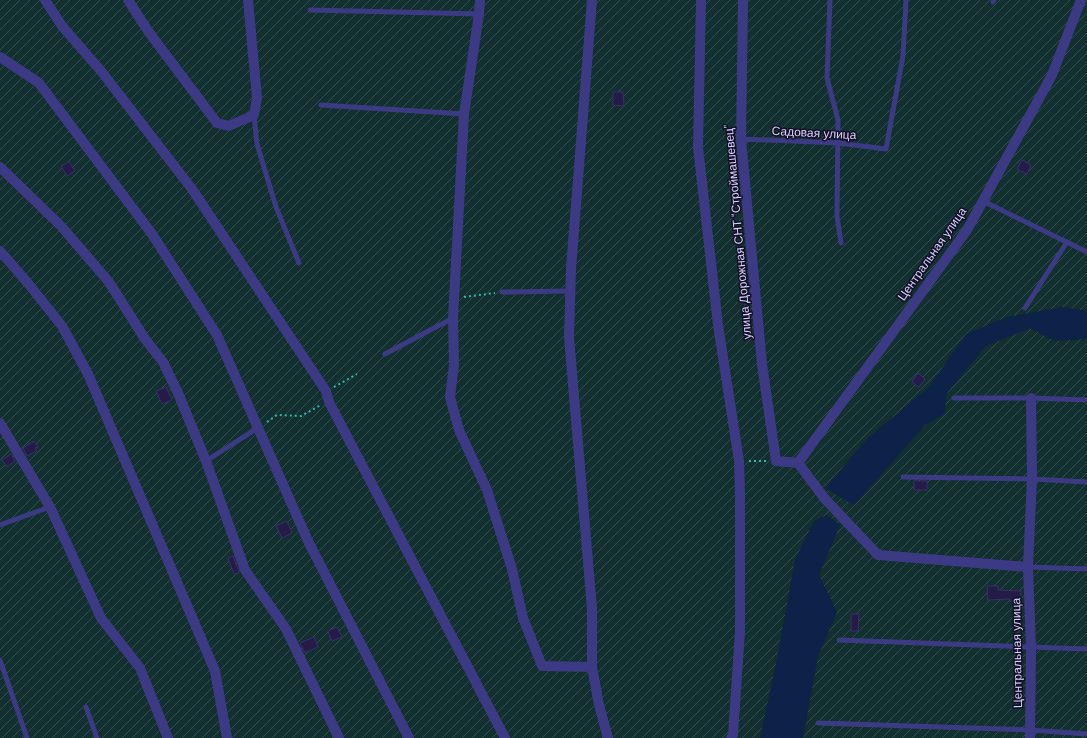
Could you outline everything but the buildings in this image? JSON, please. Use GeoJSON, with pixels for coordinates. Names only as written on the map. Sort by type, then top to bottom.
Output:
{"type":"FeatureCollection","features":[{"type":"Feature","properties":{"kind":"street"},"geometry":{"type":"LineString","coordinates":[[45,0],[62,26],[101,71],[192,189],[326,391],[329,402],[505,738]]}},
{"type":"Feature","properties":{"kind":"street"},"geometry":{"type":"LineString","coordinates":[[128,0],[148,31],[217,123],[228,126],[254,115],[257,98],[248,0]]}},
{"type":"Feature","properties":{"kind":"street"},"geometry":{"type":"LineString","coordinates":[[480,0],[464,114],[453,318],[454,365],[450,397],[459,430],[487,490],[512,569],[523,618],[542,666],[592,667]]}},
{"type":"Feature","properties":{"kind":"street"},"geometry":{"type":"LineString","coordinates":[[592,0],[571,269],[569,337],[591,593],[592,667],[599,705],[608,738]]}},
{"type":"Feature","properties":{"kind":"street"},"geometry":{"type":"LineString","coordinates":[[701,0],[698,147],[718,325],[739,461],[740,631],[733,735],[731,738]]}},
{"type":"Feature","properties":{"kind":"street","name":"улица Дорожная СНТ \"Строймашевец\""},"geometry":{"type":"LineString","coordinates":[[743,0],[741,139],[762,364],[776,461]]}},
{"type":"Feature","properties":{"kind":"street","name":"Центральная улица"},"geometry":{"type":"LineString","coordinates":[[798,462],[967,230],[1052,75],[1081,0]]}},
{"type":"Feature","properties":{"kind":"street"},"geometry":{"type":"LineString","coordinates":[[0,57],[39,83],[152,234],[218,335],[308,541],[409,738]]}},
{"type":"Feature","properties":{"kind":"street"},"geometry":{"type":"LineString","coordinates":[[0,167],[61,226],[109,282],[146,339],[163,362],[178,393],[206,461],[245,570],[286,628],[339,738]]}},
{"type":"Feature","properties":{"kind":"street"},"geometry":{"type":"LineString","coordinates":[[0,251],[62,326],[88,374],[215,671],[227,738]]}},
{"type":"Feature","properties":{"kind":"street","name":"Центральная улица"},"geometry":{"type":"LineString","coordinates":[[1030,734],[1031,648],[1028,567],[1032,479],[1031,398]]}},
{"type":"Feature","properties":{"kind":"street"},"geometry":{"type":"LineString","coordinates":[[0,423],[50,507],[101,618],[140,668],[168,738]]}},
{"type":"Feature","properties":{"kind":"street"},"geometry":{"type":"LineString","coordinates":[[776,461],[798,462],[825,499],[878,555],[1028,567]]}},
{"type":"Feature","properties":{"kind":"lane"},"geometry":{"type":"LineString","coordinates":[[830,0],[827,78],[838,120],[837,216],[841,243]]}},
{"type":"Feature","properties":{"kind":"lane","name":"Садовая улица"},"geometry":{"type":"LineString","coordinates":[[741,139],[838,143],[886,149],[903,56],[906,0]]}},
{"type":"Feature","properties":{"kind":"lane"},"geometry":{"type":"LineString","coordinates":[[310,10],[479,14]]}},
{"type":"Feature","properties":{"kind":"lane"},"geometry":{"type":"LineString","coordinates":[[321,105],[464,114]]}},
{"type":"Feature","properties":{"kind":"lane"},"geometry":{"type":"LineString","coordinates":[[254,115],[257,144],[276,207],[299,263]]}},
{"type":"Feature","properties":{"kind":"lane"},"geometry":{"type":"LineString","coordinates":[[983,201],[1087,252]]}},
{"type":"Feature","properties":{"kind":"lane"},"geometry":{"type":"LineString","coordinates":[[1025,308],[1067,242]]}},
{"type":"Feature","properties":{"kind":"lane"},"geometry":{"type":"LineString","coordinates":[[502,292],[570,291]]}},
{"type":"Feature","properties":{"kind":"lane"},"geometry":{"type":"LineString","coordinates":[[385,354],[453,318]]}},
{"type":"Feature","properties":{"kind":"lane"},"geometry":{"type":"LineString","coordinates":[[954,398],[1087,400]]}},
{"type":"Feature","properties":{"kind":"lane"},"geometry":{"type":"LineString","coordinates":[[206,461],[259,427]]}},
{"type":"Feature","properties":{"kind":"lane"},"geometry":{"type":"LineString","coordinates":[[904,477],[1032,479],[1087,482]]}},
{"type":"Feature","properties":{"kind":"lane"},"geometry":{"type":"LineString","coordinates":[[0,525],[50,507]]}},
{"type":"Feature","properties":{"kind":"lane"},"geometry":{"type":"LineString","coordinates":[[1028,567],[1087,569]]}},
{"type":"Feature","properties":{"kind":"lane"},"geometry":{"type":"LineString","coordinates":[[839,640],[1087,649]]}},
{"type":"Feature","properties":{"kind":"lane"},"geometry":{"type":"LineString","coordinates":[[0,660],[27,738]]}},
{"type":"Feature","properties":{"kind":"lane"},"geometry":{"type":"LineString","coordinates":[[86,707],[97,738]]}},
{"type":"Feature","properties":{"kind":"lane"},"geometry":{"type":"LineString","coordinates":[[818,723],[1030,734],[1087,734]]}},
{"type":"Feature","properties":{"kind":"path"},"geometry":{"type":"LineString","coordinates":[[454,298],[502,292]]}},
{"type":"Feature","properties":{"kind":"path"},"geometry":{"type":"LineString","coordinates":[[337,386],[358,374]]}},
{"type":"Feature","properties":{"kind":"path"},"geometry":{"type":"LineString","coordinates":[[259,427],[277,415],[300,416],[329,402]]}},
{"type":"Feature","properties":{"kind":"path"},"geometry":{"type":"LineString","coordinates":[[739,461],[776,461]]}},
{"type":"Feature","properties":{"kind":"green space"},"geometry":{"type":"Polygon","coordinates":[[[0,0],[1087,0],[1087,738],[0,738],[0,0]]]}},
{"type":"Feature","properties":{"kind":"water"},"geometry":{"type":"Polygon","coordinates":[[[1063,307],[1087,311],[1087,339],[1055,341],[1030,328],[986,346],[947,393],[944,414],[925,425],[854,505],[825,488],[868,438],[929,387],[966,334],[1007,317],[1063,307]]]}},
{"type":"Feature","properties":{"kind":"water"},"geometry":{"type":"Polygon","coordinates":[[[827,515],[840,525],[819,575],[837,612],[818,656],[803,738],[760,738],[776,664],[795,560],[814,521],[827,515]]]}}]}
